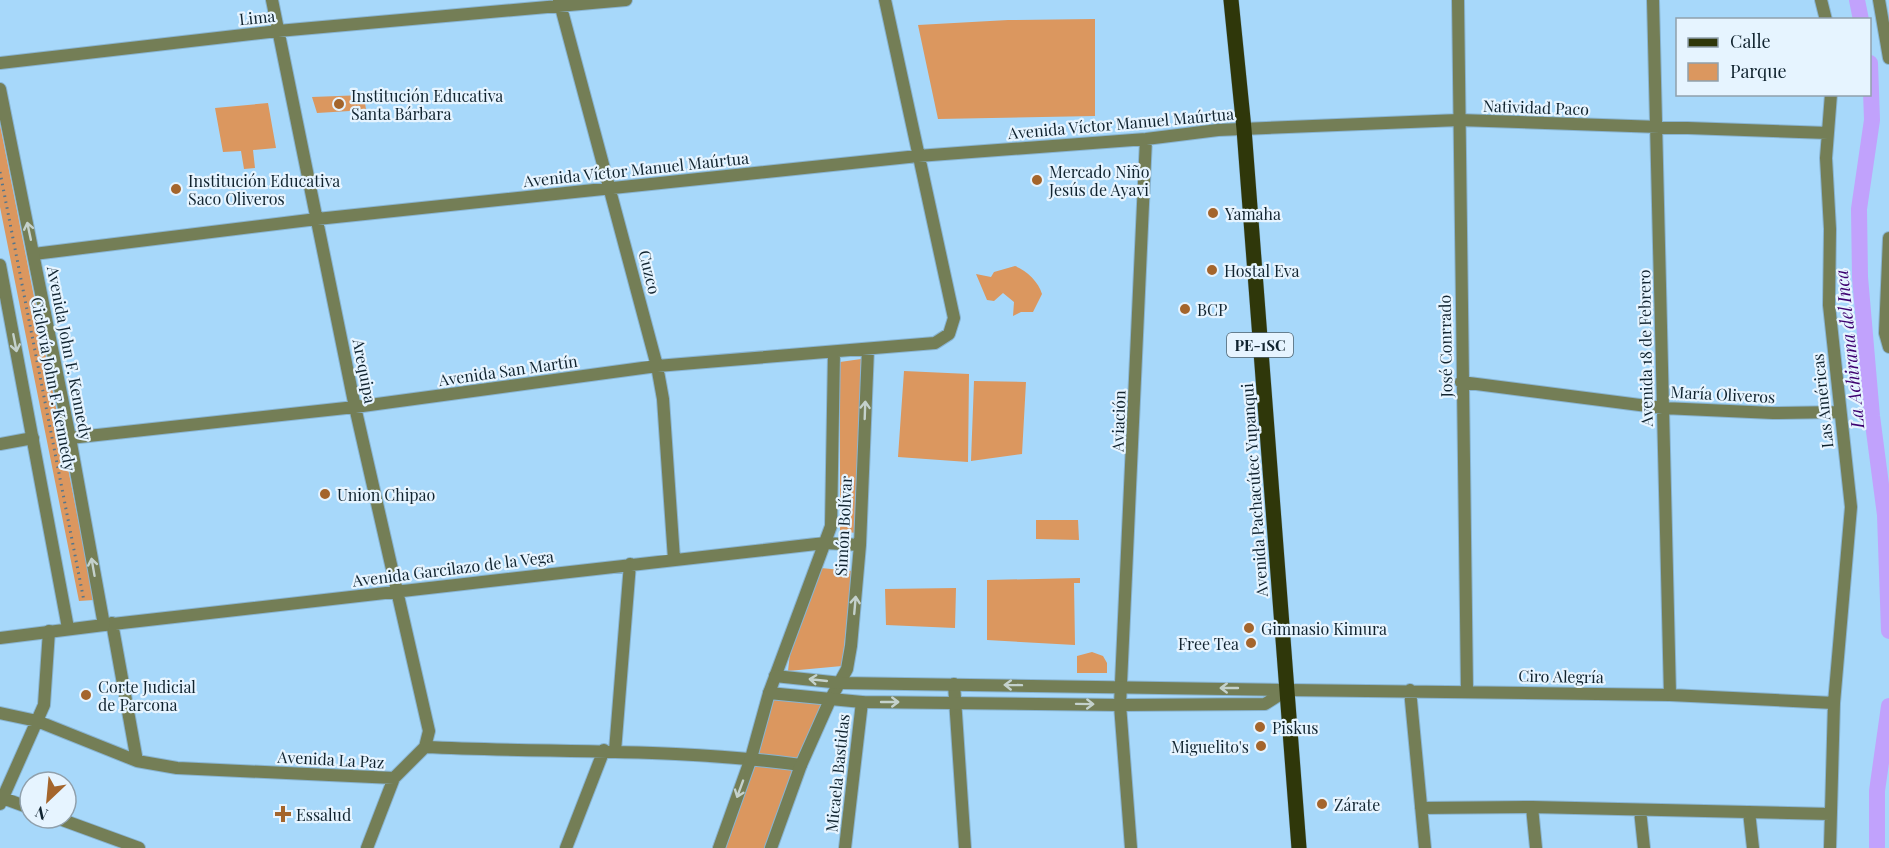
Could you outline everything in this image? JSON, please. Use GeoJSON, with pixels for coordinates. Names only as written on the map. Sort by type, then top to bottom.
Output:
{"type":"FeatureCollection","features":[{"type":"Feature","properties":{"kind":"main road","name":"Avenida Pachacútec Yupanqui"},"geometry":{"type":"LineString","coordinates":[[1231,0],[1244,129],[1287,690]]}},
{"type":"Feature","properties":{"kind":"main road","name":"PE-1SC"},"geometry":{"type":"LineString","coordinates":[[1287,690],[1299,848]]}},
{"type":"Feature","properties":{"kind":"street","name":"Arequipa"},"geometry":{"type":"LineString","coordinates":[[272,0],[355,408],[429,731],[425,747]]}},
{"type":"Feature","properties":{"kind":"street","name":"Lima"},"geometry":{"type":"LineString","coordinates":[[0,63],[560,3],[627,0]]}},
{"type":"Feature","properties":{"kind":"street"},"geometry":{"type":"LineString","coordinates":[[885,0],[918,156]]}},
{"type":"Feature","properties":{"kind":"street","name":"José Conrrado"},"geometry":{"type":"LineString","coordinates":[[1458,0],[1461,382],[1467,691]]}},
{"type":"Feature","properties":{"kind":"street","name":"Avenida 18 de Febrero"},"geometry":{"type":"LineString","coordinates":[[1653,0],[1670,695]]}},
{"type":"Feature","properties":{"kind":"street"},"geometry":{"type":"LineString","coordinates":[[1821,0],[1826,18]]}},
{"type":"Feature","properties":{"kind":"street"},"geometry":{"type":"LineString","coordinates":[[1879,0],[1889,58]]}},
{"type":"Feature","properties":{"kind":"street","name":"Cuzco"},"geometry":{"type":"LineString","coordinates":[[560,3],[657,366],[663,399],[674,559]]}},
{"type":"Feature","properties":{"kind":"street","name":"Avenida John F. Kennedy"},"geometry":{"type":"LineString","coordinates":[[0,89],[137,761]]}},
{"type":"Feature","properties":{"kind":"street","name":"Las Américas"},"geometry":{"type":"LineString","coordinates":[[1830,848],[1834,703],[1851,507],[1829,305],[1828,133],[1831,96]]}},
{"type":"Feature","properties":{"kind":"street","name":"Natividad Paco"},"geometry":{"type":"LineString","coordinates":[[1244,129],[1459,120],[1828,133]]}},
{"type":"Feature","properties":{"kind":"street","name":"Avenida Víctor Manuel Maúrtua"},"geometry":{"type":"LineString","coordinates":[[34,254],[317,219],[918,156],[1146,139],[1244,129]]}},
{"type":"Feature","properties":{"kind":"street","name":"Aviación"},"geometry":{"type":"LineString","coordinates":[[1131,848],[1120,705],[1146,139]]}},
{"type":"Feature","properties":{"kind":"street","name":"Avenida San Martín"},"geometry":{"type":"LineString","coordinates":[[70,438],[355,408],[657,366],[935,343],[949,334],[954,318],[918,156]]}},
{"type":"Feature","properties":{"kind":"street"},"geometry":{"type":"LineString","coordinates":[[1889,238],[1885,333],[1889,347]]}},
{"type":"Feature","properties":{"kind":"street"},"geometry":{"type":"LineString","coordinates":[[0,265],[68,628]]}},
{"type":"Feature","properties":{"kind":"street","name":"Simón Bolívar"},"geometry":{"type":"LineString","coordinates":[[771,848],[801,765],[830,700],[847,669],[860,545],[868,349]]}},
{"type":"Feature","properties":{"kind":"street","name":"Simón Bolívar"},"geometry":{"type":"LineString","coordinates":[[718,848],[751,759],[769,693],[831,526],[834,352]]}},
{"type":"Feature","properties":{"kind":"street","name":"María Oliveros"},"geometry":{"type":"LineString","coordinates":[[1461,382],[1663,408],[1773,413],[1840,412]]}},
{"type":"Feature","properties":{"kind":"street"},"geometry":{"type":"LineString","coordinates":[[0,444],[33,438]]}},
{"type":"Feature","properties":{"kind":"street","name":"Avenida Garcilazo de la Vega"},"geometry":{"type":"LineString","coordinates":[[0,638],[68,628],[674,559],[825,543],[860,545]]}},
{"type":"Feature","properties":{"kind":"street"},"geometry":{"type":"LineString","coordinates":[[566,848],[609,751],[630,564]]}},
{"type":"Feature","properties":{"kind":"street"},"geometry":{"type":"LineString","coordinates":[[18,805],[1,800],[44,705],[49,631]]}},
{"type":"Feature","properties":{"kind":"street","name":"Ciro Alegría"},"geometry":{"type":"LineString","coordinates":[[775,676],[841,683],[1670,695],[1834,703]]}},
{"type":"Feature","properties":{"kind":"street"},"geometry":{"type":"LineString","coordinates":[[954,684],[965,848]]}},
{"type":"Feature","properties":{"kind":"street"},"geometry":{"type":"LineString","coordinates":[[769,693],[862,702],[1120,705],[1265,704],[1287,690]]}},
{"type":"Feature","properties":{"kind":"street"},"geometry":{"type":"LineString","coordinates":[[1410,690],[1425,848]]}},
{"type":"Feature","properties":{"kind":"street","name":"Micaela Bastidas"},"geometry":{"type":"LineString","coordinates":[[845,848],[862,702]]}},
{"type":"Feature","properties":{"kind":"street","name":"Avenida La Paz"},"geometry":{"type":"LineString","coordinates":[[0,713],[37,721],[137,761],[177,768],[394,778],[425,747]]}},
{"type":"Feature","properties":{"kind":"street"},"geometry":{"type":"LineString","coordinates":[[425,747],[609,751],[751,759],[801,765]]}},
{"type":"Feature","properties":{"kind":"street"},"geometry":{"type":"LineString","coordinates":[[367,848],[394,778]]}},
{"type":"Feature","properties":{"kind":"street"},"geometry":{"type":"LineString","coordinates":[[1421,808],[1532,807],[1830,814]]}},
{"type":"Feature","properties":{"kind":"street"},"geometry":{"type":"LineString","coordinates":[[1532,807],[1536,848]]}},
{"type":"Feature","properties":{"kind":"street"},"geometry":{"type":"LineString","coordinates":[[1640,810],[1644,848]]}},
{"type":"Feature","properties":{"kind":"street"},"geometry":{"type":"LineString","coordinates":[[1749,812],[1753,848]]}},
{"type":"Feature","properties":{"kind":"street"},"geometry":{"type":"LineString","coordinates":[[78,826],[139,848]]}},
{"type":"Feature","properties":{"kind":"path","name":"Ciclovía John F. Kennedy"},"geometry":{"type":"LineString","coordinates":[[0,172],[84,601]]}},
{"type":"Feature","properties":{"kind":"green space"},"geometry":{"type":"Polygon","coordinates":[[[1095,19],[1095,116],[938,119],[918,25],[1008,20],[1095,19]]]}},
{"type":"Feature","properties":{"kind":"green space","name":"Institución Educativa Santa Bárbara"},"geometry":{"type":"Polygon","coordinates":[[[364,95],[366,110],[317,113],[312,97],[364,95]]]}},
{"type":"Feature","properties":{"kind":"green space"},"geometry":{"type":"Polygon","coordinates":[[[268,103],[276,148],[253,150],[255,168],[244,169],[241,151],[223,152],[215,108],[268,103]]]}},
{"type":"Feature","properties":{"kind":"green space"},"geometry":{"type":"Polygon","coordinates":[[[0,125],[94,600],[79,601],[0,207],[0,125]]]}},
{"type":"Feature","properties":{"kind":"green space"},"geometry":{"type":"Polygon","coordinates":[[[1015,266],[1032,277],[1042,294],[1033,312],[1021,312],[1013,316],[1014,302],[1003,293],[994,301],[987,300],[976,274],[991,277],[994,272],[1015,266]]]}},
{"type":"Feature","properties":{"kind":"green space"},"geometry":{"type":"Polygon","coordinates":[[[861,359],[856,533],[840,531],[840,362],[861,359]]]}},
{"type":"Feature","properties":{"kind":"green space"},"geometry":{"type":"Polygon","coordinates":[[[904,371],[969,374],[968,462],[898,457],[904,371]]]}},
{"type":"Feature","properties":{"kind":"green space"},"geometry":{"type":"Polygon","coordinates":[[[974,381],[1026,382],[1022,454],[971,461],[974,381]]]}},
{"type":"Feature","properties":{"kind":"green space"},"geometry":{"type":"Polygon","coordinates":[[[1036,520],[1078,520],[1079,540],[1036,539],[1036,520]]]}},
{"type":"Feature","properties":{"kind":"green space"},"geometry":{"type":"Polygon","coordinates":[[[821,568],[852,571],[842,666],[788,671],[790,653],[821,568]]]}},
{"type":"Feature","properties":{"kind":"green space"},"geometry":{"type":"Polygon","coordinates":[[[1080,578],[1080,583],[1074,583],[1075,645],[987,640],[987,580],[1080,578]]]}},
{"type":"Feature","properties":{"kind":"green space"},"geometry":{"type":"Polygon","coordinates":[[[956,588],[955,628],[886,625],[885,589],[956,588]]]}},
{"type":"Feature","properties":{"kind":"green space"},"geometry":{"type":"Polygon","coordinates":[[[1092,652],[1103,656],[1107,663],[1107,673],[1077,673],[1077,656],[1092,652]]]}},
{"type":"Feature","properties":{"kind":"green space"},"geometry":{"type":"Polygon","coordinates":[[[769,693],[830,700],[772,848],[712,848],[769,693]]]}},
{"type":"Feature","properties":{"kind":"waterway","name":"La Achirana del Inca"},"geometry":{"type":"LineString","coordinates":[[1857,0],[1861,18]]}},
{"type":"Feature","properties":{"kind":"waterway","name":"La Achirana del Inca"},"geometry":{"type":"LineString","coordinates":[[1871,92],[1872,120],[1859,209],[1860,277],[1872,416],[1885,515],[1889,631]]}},
{"type":"Feature","properties":{"kind":"waterway","name":"La Achirana del Inca"},"geometry":{"type":"LineString","coordinates":[[1877,848],[1877,791],[1889,706]]}},
{"type":"Feature","properties":{"kind":"place","name":"Institución Educativa Santa Bárbara"},"geometry":{"type":"Point","coordinates":[339,104]}},
{"type":"Feature","properties":{"kind":"place","name":"Mercado Niño Jesús de Ayavi"},"geometry":{"type":"Point","coordinates":[1037,180]}},
{"type":"Feature","properties":{"kind":"place","name":"Institución Educativa Saco Oliveros"},"geometry":{"type":"Point","coordinates":[176,189]}},
{"type":"Feature","properties":{"kind":"place","name":"Yamaha"},"geometry":{"type":"Point","coordinates":[1213,213]}},
{"type":"Feature","properties":{"kind":"place","name":"Hostal Eva"},"geometry":{"type":"Point","coordinates":[1212,270]}},
{"type":"Feature","properties":{"kind":"place","name":"BCP"},"geometry":{"type":"Point","coordinates":[1185,309]}},
{"type":"Feature","properties":{"kind":"place","name":"Union Chipao"},"geometry":{"type":"Point","coordinates":[325,494]}},
{"type":"Feature","properties":{"kind":"place","name":"Gimnasio Kimura"},"geometry":{"type":"Point","coordinates":[1249,628]}},
{"type":"Feature","properties":{"kind":"place","name":"Free Tea"},"geometry":{"type":"Point","coordinates":[1251,643]}},
{"type":"Feature","properties":{"kind":"place","name":"Corte Judicial de Parcona"},"geometry":{"type":"Point","coordinates":[86,695]}},
{"type":"Feature","properties":{"kind":"place","name":"Piskus"},"geometry":{"type":"Point","coordinates":[1260,727]}},
{"type":"Feature","properties":{"kind":"place","name":"Miguelito's"},"geometry":{"type":"Point","coordinates":[1261,746]}},
{"type":"Feature","properties":{"kind":"place","name":"Zárate"},"geometry":{"type":"Point","coordinates":[1322,804]}},
{"type":"Feature","properties":{"kind":"place","name":"Essalud"},"geometry":{"type":"Point","coordinates":[283,814]}}]}
